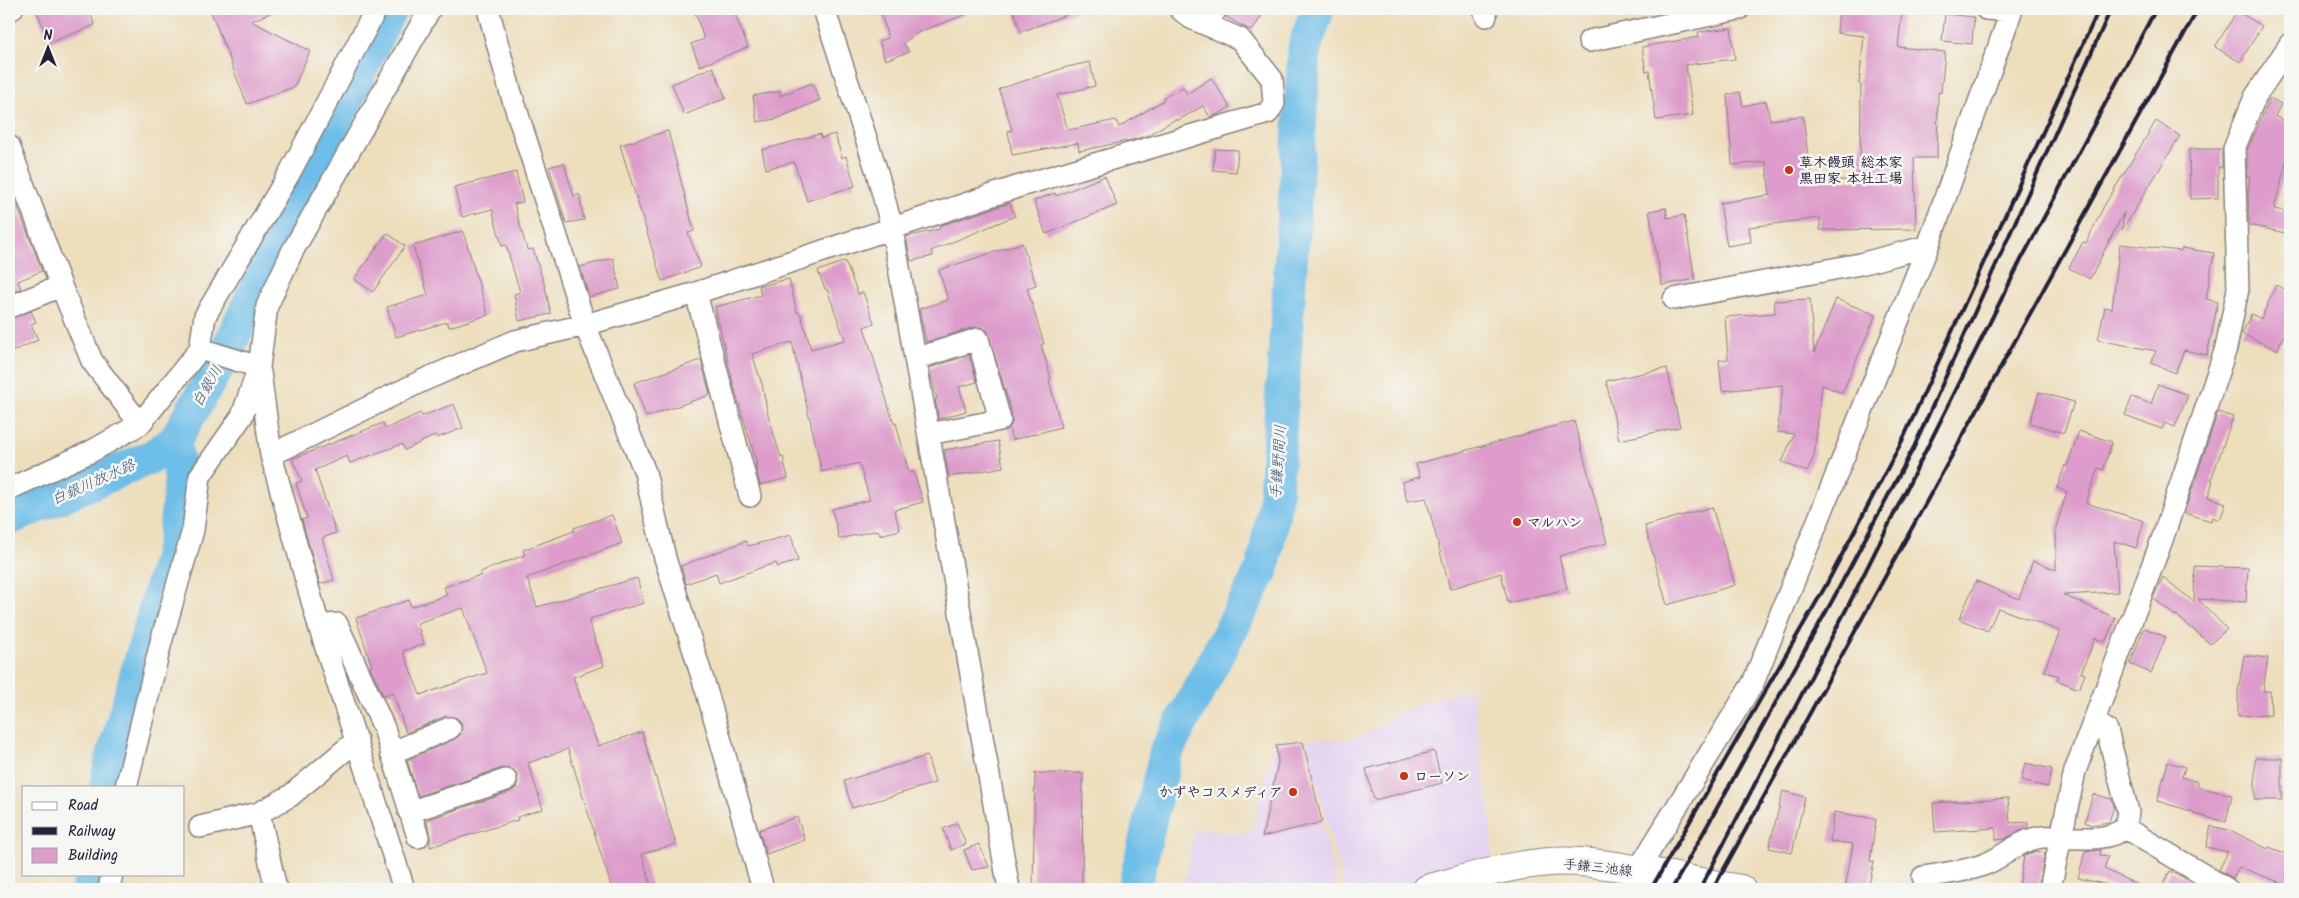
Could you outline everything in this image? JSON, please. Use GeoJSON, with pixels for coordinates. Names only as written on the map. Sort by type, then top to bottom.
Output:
{"type":"FeatureCollection","features":[{"type":"Feature","properties":{"kind":"main road","name":"手鎌三池線"},"geometry":{"type":"LineString","coordinates":[[1438,888],[1536,863],[1579,862],[1638,870],[1741,889]]}},
{"type":"Feature","properties":{"kind":"street"},"geometry":{"type":"LineString","coordinates":[[9,489],[92,451],[140,424],[200,349],[205,316],[289,174],[374,13],[373,9]]}},
{"type":"Feature","properties":{"kind":"street"},"geometry":{"type":"LineString","coordinates":[[126,786],[161,642],[194,530],[200,476],[242,416],[259,367],[267,306],[292,252],[430,9]]}},
{"type":"Feature","properties":{"kind":"street"},"geometry":{"type":"LineString","coordinates":[[488,9],[510,90],[585,325],[645,472],[665,558],[708,696],[763,889]]}},
{"type":"Feature","properties":{"kind":"street"},"geometry":{"type":"LineString","coordinates":[[824,9],[877,172],[892,228],[1009,889]]}},
{"type":"Feature","properties":{"kind":"street"},"geometry":{"type":"LineString","coordinates":[[271,454],[424,380],[515,341],[585,325],[696,293],[1020,186],[1268,113],[1274,103],[1272,79],[1240,39],[1211,17],[1191,18],[1180,9]]}},
{"type":"Feature","properties":{"kind":"street"},"geometry":{"type":"LineString","coordinates":[[1589,41],[1739,9]]}},
{"type":"Feature","properties":{"kind":"street"},"geometry":{"type":"LineString","coordinates":[[1638,870],[1752,682],[1928,246],[2012,10],[1986,9]]}},
{"type":"Feature","properties":{"kind":"street"},"geometry":{"type":"LineString","coordinates":[[2050,889],[2075,771],[2163,537],[2226,348],[2238,289],[2234,149],[2255,97],[2290,44]]}},
{"type":"Feature","properties":{"kind":"street"},"geometry":{"type":"LineString","coordinates":[[9,146],[17,190],[61,286],[92,360],[140,424]]}},
{"type":"Feature","properties":{"kind":"street"},"geometry":{"type":"LineString","coordinates":[[1674,299],[1860,264],[1928,246]]}},
{"type":"Feature","properties":{"kind":"street"},"geometry":{"type":"LineString","coordinates":[[9,307],[61,286]]}},
{"type":"Feature","properties":{"kind":"street"},"geometry":{"type":"LineString","coordinates":[[696,293],[750,496]]}},
{"type":"Feature","properties":{"kind":"street"},"geometry":{"type":"LineString","coordinates":[[915,359],[978,340],[1000,420],[929,434]]}},
{"type":"Feature","properties":{"kind":"street"},"geometry":{"type":"LineString","coordinates":[[200,349],[259,367]]}},
{"type":"Feature","properties":{"kind":"street"},"geometry":{"type":"LineString","coordinates":[[259,367],[271,454],[319,626],[377,800],[404,889]]}},
{"type":"Feature","properties":{"kind":"street"},"geometry":{"type":"LineString","coordinates":[[319,626],[337,624],[384,728],[418,837]]}},
{"type":"Feature","properties":{"kind":"street"},"geometry":{"type":"LineString","coordinates":[[1923,877],[1981,866],[2018,846],[2041,837],[2098,837],[2118,834],[2125,828],[2128,812],[2107,730],[2094,721]]}},
{"type":"Feature","properties":{"kind":"street"},"geometry":{"type":"LineString","coordinates":[[391,753],[450,728]]}},
{"type":"Feature","properties":{"kind":"street"},"geometry":{"type":"LineString","coordinates":[[200,827],[259,813],[290,796],[357,740]]}},
{"type":"Feature","properties":{"kind":"street"},"geometry":{"type":"LineString","coordinates":[[409,812],[506,780]]}},
{"type":"Feature","properties":{"kind":"street"},"geometry":{"type":"LineString","coordinates":[[377,800],[402,790]]}},
{"type":"Feature","properties":{"kind":"street"},"geometry":{"type":"LineString","coordinates":[[259,813],[276,889]]}},
{"type":"Feature","properties":{"kind":"street"},"geometry":{"type":"LineString","coordinates":[[2125,828],[2227,889]]}},
{"type":"Feature","properties":{"kind":"street"},"geometry":{"type":"LineString","coordinates":[[109,889],[112,876]]}},
{"type":"Feature","properties":{"kind":"shaded area"},"geometry":{"type":"Polygon","coordinates":[[[1473,690],[1486,794],[1490,807],[1492,847],[1490,862],[1388,889],[1345,889],[1305,739],[1353,739],[1373,730],[1408,709],[1448,695],[1473,690]]]}},
{"type":"Feature","properties":{"kind":"shaded area"},"geometry":{"type":"Polygon","coordinates":[[[1276,740],[1302,741],[1338,889],[1183,889],[1195,828],[1250,835],[1276,740]]]}},
{"type":"Feature","properties":{"kind":"building"},"geometry":{"type":"Polygon","coordinates":[[[36,9],[88,9],[95,25],[49,43],[36,9]]]}},
{"type":"Feature","properties":{"kind":"building"},"geometry":{"type":"Polygon","coordinates":[[[210,9],[280,9],[251,21],[310,51],[294,87],[247,104],[210,9]]]}},
{"type":"Feature","properties":{"kind":"building"},"geometry":{"type":"Polygon","coordinates":[[[694,9],[733,9],[748,47],[700,66],[691,44],[704,39],[694,9]]]}},
{"type":"Feature","properties":{"kind":"building"},"geometry":{"type":"Polygon","coordinates":[[[880,9],[980,9],[919,32],[903,43],[909,52],[885,60],[879,41],[888,38],[880,9]]]}},
{"type":"Feature","properties":{"kind":"building"},"geometry":{"type":"Polygon","coordinates":[[[1013,9],[1079,9],[1079,10],[1021,32],[1013,9]]]}},
{"type":"Feature","properties":{"kind":"building"},"geometry":{"type":"Polygon","coordinates":[[[1228,9],[1266,9],[1252,31],[1226,17],[1228,9]]]}},
{"type":"Feature","properties":{"kind":"building"},"geometry":{"type":"Polygon","coordinates":[[[1839,9],[1902,11],[1898,47],[1945,52],[1941,93],[1938,92],[1937,158],[1914,158],[1916,229],[1820,230],[1820,218],[1749,227],[1751,242],[1727,246],[1720,203],[1770,195],[1766,162],[1732,165],[1727,95],[1740,92],[1743,106],[1766,101],[1770,120],[1803,116],[1811,180],[1860,180],[1861,85],[1859,84],[1864,36],[1837,33],[1839,9]]]}},
{"type":"Feature","properties":{"kind":"building"},"geometry":{"type":"Polygon","coordinates":[[[2237,11],[2262,26],[2240,62],[2215,47],[2237,11]]]}},
{"type":"Feature","properties":{"kind":"building"},"geometry":{"type":"Polygon","coordinates":[[[1945,14],[1974,17],[1972,44],[1942,41],[1945,14]]]}},
{"type":"Feature","properties":{"kind":"building"},"geometry":{"type":"Polygon","coordinates":[[[1731,28],[1735,59],[1686,65],[1693,115],[1656,120],[1649,71],[1646,72],[1642,47],[1699,37],[1698,32],[1731,28]]]}},
{"type":"Feature","properties":{"kind":"building"},"geometry":{"type":"Polygon","coordinates":[[[1090,62],[1095,86],[1057,95],[1068,130],[1116,120],[1119,127],[1183,87],[1187,94],[1211,78],[1230,107],[1210,117],[1203,106],[1146,136],[1132,140],[1079,151],[1078,143],[1012,155],[1008,131],[1012,130],[999,89],[1067,67],[1090,62]]]}},
{"type":"Feature","properties":{"kind":"building"},"geometry":{"type":"Polygon","coordinates":[[[713,67],[726,98],[684,115],[672,84],[713,67]]]}},
{"type":"Feature","properties":{"kind":"building"},"geometry":{"type":"Polygon","coordinates":[[[812,83],[820,100],[776,119],[757,122],[753,96],[780,91],[780,96],[812,83]]]}},
{"type":"Feature","properties":{"kind":"building"},"geometry":{"type":"Polygon","coordinates":[[[2270,98],[2281,104],[2275,116],[2290,125],[2290,148],[2274,209],[2290,212],[2290,234],[2249,225],[2248,189],[2250,177],[2247,176],[2247,151],[2270,98]]]}},
{"type":"Feature","properties":{"kind":"building"},"geometry":{"type":"Polygon","coordinates":[[[2156,121],[2180,136],[2122,230],[2124,212],[2090,279],[2069,268],[2083,242],[2086,243],[2104,206],[2156,121]]]}},
{"type":"Feature","properties":{"kind":"building"},"geometry":{"type":"Polygon","coordinates":[[[668,131],[694,231],[688,233],[701,267],[662,281],[620,145],[668,131]]]}},
{"type":"Feature","properties":{"kind":"building"},"geometry":{"type":"Polygon","coordinates":[[[820,134],[821,138],[835,134],[842,158],[846,156],[855,186],[807,201],[794,162],[766,169],[762,150],[820,134]]]}},
{"type":"Feature","properties":{"kind":"building"},"geometry":{"type":"Polygon","coordinates":[[[1215,149],[1238,150],[1236,172],[1213,170],[1215,149]]]}},
{"type":"Feature","properties":{"kind":"building"},"geometry":{"type":"Polygon","coordinates":[[[2189,149],[2222,149],[2222,168],[2218,167],[2218,198],[2190,199],[2189,149]]]}},
{"type":"Feature","properties":{"kind":"building"},"geometry":{"type":"Polygon","coordinates":[[[564,163],[574,197],[579,194],[584,220],[566,223],[549,167],[564,163]]]}},
{"type":"Feature","properties":{"kind":"building"},"geometry":{"type":"Polygon","coordinates":[[[516,172],[523,202],[514,204],[527,250],[533,249],[551,314],[519,321],[514,294],[520,292],[506,245],[502,246],[492,209],[462,217],[454,187],[516,172]]]}},
{"type":"Feature","properties":{"kind":"building"},"geometry":{"type":"Polygon","coordinates":[[[1105,176],[1117,205],[1046,234],[1034,201],[1055,193],[1056,196],[1105,176]]]}},
{"type":"Feature","properties":{"kind":"building"},"geometry":{"type":"Polygon","coordinates":[[[9,184],[42,271],[18,281],[21,289],[9,294],[9,184]]]}},
{"type":"Feature","properties":{"kind":"building"},"geometry":{"type":"Polygon","coordinates":[[[1010,203],[1015,216],[931,251],[933,256],[911,261],[906,237],[940,229],[939,226],[1010,203]]]}},
{"type":"Feature","properties":{"kind":"building"},"geometry":{"type":"Polygon","coordinates":[[[1666,208],[1667,218],[1684,215],[1695,279],[1662,285],[1649,211],[1666,208]]]}},
{"type":"Feature","properties":{"kind":"building"},"geometry":{"type":"Polygon","coordinates":[[[463,231],[488,315],[449,327],[447,322],[396,337],[387,307],[428,295],[413,246],[463,231]]]}},
{"type":"Feature","properties":{"kind":"building"},"geometry":{"type":"Polygon","coordinates":[[[387,233],[405,246],[373,292],[354,279],[387,233]]]}},
{"type":"Feature","properties":{"kind":"building"},"geometry":{"type":"Polygon","coordinates":[[[1022,243],[1036,285],[1027,288],[1044,344],[1041,344],[1051,379],[1049,380],[1061,427],[1012,440],[1009,428],[1012,423],[1011,410],[987,330],[981,327],[974,327],[926,342],[919,309],[948,300],[939,270],[1022,243]]]}},
{"type":"Feature","properties":{"kind":"building"},"geometry":{"type":"Polygon","coordinates":[[[2120,244],[2181,251],[2182,248],[2214,253],[2206,299],[2218,302],[2207,355],[2184,350],[2175,373],[2151,363],[2156,351],[2098,340],[2105,307],[2112,309],[2120,244]]]}},
{"type":"Feature","properties":{"kind":"building"},"geometry":{"type":"Polygon","coordinates":[[[613,258],[620,289],[589,297],[580,267],[613,258]]]}},
{"type":"Feature","properties":{"kind":"building"},"geometry":{"type":"Polygon","coordinates":[[[845,261],[858,294],[863,292],[874,323],[864,327],[894,424],[896,423],[909,473],[914,472],[923,502],[894,510],[900,530],[880,535],[878,530],[839,539],[832,509],[870,500],[859,463],[822,472],[792,342],[752,354],[762,384],[768,415],[781,458],[783,457],[788,478],[760,485],[755,464],[757,464],[734,387],[715,307],[761,295],[759,286],[789,279],[797,313],[800,312],[811,349],[845,340],[827,289],[825,289],[818,271],[845,261]]]}},
{"type":"Feature","properties":{"kind":"building"},"geometry":{"type":"Polygon","coordinates":[[[2276,285],[2290,292],[2290,321],[2277,350],[2242,334],[2251,314],[2261,319],[2276,285]]]}},
{"type":"Feature","properties":{"kind":"building"},"geometry":{"type":"Polygon","coordinates":[[[1810,299],[1814,353],[1836,299],[1876,315],[1842,393],[1822,385],[1814,456],[1807,472],[1782,462],[1794,434],[1777,432],[1783,385],[1722,391],[1719,360],[1728,359],[1725,317],[1775,313],[1774,301],[1810,299]]]}},
{"type":"Feature","properties":{"kind":"building"},"geometry":{"type":"Polygon","coordinates":[[[31,311],[36,322],[31,324],[38,340],[13,351],[9,342],[9,319],[31,311]]]}},
{"type":"Feature","properties":{"kind":"building"},"geometry":{"type":"Polygon","coordinates":[[[969,355],[977,382],[959,387],[966,411],[939,419],[935,400],[937,399],[929,368],[969,355]]]}},
{"type":"Feature","properties":{"kind":"building"},"geometry":{"type":"Polygon","coordinates":[[[701,360],[710,395],[646,417],[634,383],[701,360]]]}},
{"type":"Feature","properties":{"kind":"building"},"geometry":{"type":"Polygon","coordinates":[[[1667,368],[1680,427],[1619,440],[1606,381],[1667,368]]]}},
{"type":"Feature","properties":{"kind":"building"},"geometry":{"type":"Polygon","coordinates":[[[2158,384],[2188,395],[2175,427],[2165,423],[2162,429],[2125,415],[2132,397],[2151,404],[2158,384]]]}},
{"type":"Feature","properties":{"kind":"building"},"geometry":{"type":"Polygon","coordinates":[[[2039,392],[2074,402],[2064,433],[2030,423],[2039,392]]]}},
{"type":"Feature","properties":{"kind":"building"},"geometry":{"type":"Polygon","coordinates":[[[454,404],[463,428],[437,438],[436,435],[405,450],[402,444],[350,463],[347,456],[315,470],[336,533],[322,538],[334,580],[320,584],[302,520],[307,518],[296,483],[302,481],[292,459],[383,423],[385,429],[420,413],[422,416],[454,404]]]}},
{"type":"Feature","properties":{"kind":"building"},"geometry":{"type":"Polygon","coordinates":[[[2218,412],[2233,417],[2211,480],[2213,481],[2208,497],[2226,503],[2220,520],[2212,517],[2211,521],[2184,513],[2218,412]]]}},
{"type":"Feature","properties":{"kind":"building","name":"マルハン"},"geometry":{"type":"Polygon","coordinates":[[[1574,421],[1607,543],[1559,556],[1567,589],[1508,603],[1501,573],[1450,589],[1426,498],[1407,501],[1402,482],[1420,477],[1416,464],[1574,421]]]}},
{"type":"Feature","properties":{"kind":"building"},"geometry":{"type":"Polygon","coordinates":[[[2079,431],[2112,442],[2103,470],[2098,468],[2086,503],[2144,521],[2136,548],[2114,541],[2118,592],[2063,595],[2116,618],[2105,642],[2095,638],[2081,673],[2085,674],[2079,689],[2057,680],[2059,676],[2044,671],[2060,631],[1998,608],[1988,631],[1959,619],[1976,581],[2019,599],[2033,561],[2056,570],[2056,527],[2067,492],[2057,488],[2079,431]]]}},
{"type":"Feature","properties":{"kind":"building"},"geometry":{"type":"Polygon","coordinates":[[[998,441],[1003,467],[949,477],[944,450],[998,441]]]}},
{"type":"Feature","properties":{"kind":"building"},"geometry":{"type":"Polygon","coordinates":[[[1712,507],[1735,585],[1667,605],[1645,526],[1712,507]]]}},
{"type":"Feature","properties":{"kind":"building"},"geometry":{"type":"Polygon","coordinates":[[[612,515],[622,543],[527,578],[537,607],[637,578],[644,603],[590,619],[591,622],[589,622],[604,666],[573,677],[598,746],[642,732],[676,844],[642,854],[652,889],[612,889],[568,749],[528,763],[543,809],[517,817],[518,820],[430,847],[430,833],[426,820],[510,792],[516,788],[518,777],[514,770],[502,768],[418,796],[407,760],[455,739],[460,735],[462,724],[457,718],[446,716],[406,733],[393,692],[383,695],[370,667],[372,666],[356,618],[409,600],[411,607],[447,595],[444,587],[481,575],[480,572],[525,555],[523,550],[574,531],[574,528],[612,515]],[[463,608],[417,623],[424,644],[403,651],[420,695],[487,673],[463,608]]]}},
{"type":"Feature","properties":{"kind":"building"},"geometry":{"type":"Polygon","coordinates":[[[791,535],[798,561],[778,567],[776,563],[719,583],[716,573],[686,584],[681,566],[746,541],[748,546],[791,535]]]}},
{"type":"Feature","properties":{"kind":"building"},"geometry":{"type":"Polygon","coordinates":[[[2195,566],[2248,568],[2246,602],[2198,599],[2227,629],[2210,644],[2153,598],[2163,577],[2194,602],[2195,566]]]}},
{"type":"Feature","properties":{"kind":"building"},"geometry":{"type":"Polygon","coordinates":[[[2144,628],[2166,637],[2151,673],[2130,664],[2144,628]]]}},
{"type":"Feature","properties":{"kind":"building"},"geometry":{"type":"Polygon","coordinates":[[[2244,655],[2268,658],[2263,691],[2270,691],[2271,715],[2238,716],[2238,692],[2244,655]]]}},
{"type":"Feature","properties":{"kind":"building","name":"かずやコスメディア"},"geometry":{"type":"Polygon","coordinates":[[[1303,742],[1322,822],[1262,837],[1278,762],[1276,745],[1303,742]]]}},
{"type":"Feature","properties":{"kind":"building","name":"ローソン"},"geometry":{"type":"Polygon","coordinates":[[[1434,751],[1442,783],[1374,800],[1366,769],[1434,751]]]}},
{"type":"Feature","properties":{"kind":"building"},"geometry":{"type":"Polygon","coordinates":[[[927,756],[935,783],[852,808],[844,781],[927,756]]]}},
{"type":"Feature","properties":{"kind":"building"},"geometry":{"type":"Polygon","coordinates":[[[2255,758],[2282,758],[2282,800],[2255,800],[2255,758]]]}},
{"type":"Feature","properties":{"kind":"building"},"geometry":{"type":"Polygon","coordinates":[[[2168,762],[2185,767],[2182,777],[2198,782],[2197,787],[2232,795],[2226,822],[2194,814],[2194,812],[2157,801],[2168,762]]]}},
{"type":"Feature","properties":{"kind":"building"},"geometry":{"type":"Polygon","coordinates":[[[2025,763],[2052,769],[2048,787],[2021,781],[2025,763]]]}},
{"type":"Feature","properties":{"kind":"building"},"geometry":{"type":"Polygon","coordinates":[[[1035,773],[1083,773],[1082,889],[1033,889],[1035,773]]]}},
{"type":"Feature","properties":{"kind":"building"},"geometry":{"type":"Polygon","coordinates":[[[1783,791],[1805,797],[1792,853],[1769,848],[1783,791]]]}},
{"type":"Feature","properties":{"kind":"building"},"geometry":{"type":"Polygon","coordinates":[[[2093,794],[2112,799],[2114,806],[2109,822],[2091,825],[2085,822],[2093,794]]]}},
{"type":"Feature","properties":{"kind":"building"},"geometry":{"type":"Polygon","coordinates":[[[2008,798],[2010,823],[2028,822],[2028,827],[2004,839],[1996,840],[1996,828],[1935,832],[1933,803],[2008,798]]]}},
{"type":"Feature","properties":{"kind":"building"},"geometry":{"type":"Polygon","coordinates":[[[1834,812],[1876,819],[1870,861],[1874,862],[1868,889],[1845,889],[1853,844],[1830,841],[1834,812]]]}},
{"type":"Feature","properties":{"kind":"building"},"geometry":{"type":"Polygon","coordinates":[[[797,817],[805,840],[766,854],[759,830],[797,817]]]}},
{"type":"Feature","properties":{"kind":"building"},"geometry":{"type":"Polygon","coordinates":[[[957,823],[966,844],[951,850],[943,829],[957,823]]]}},
{"type":"Feature","properties":{"kind":"building"},"geometry":{"type":"Polygon","coordinates":[[[2211,826],[2232,831],[2268,849],[2269,847],[2290,855],[2290,886],[2239,867],[2233,878],[2219,870],[2228,852],[2206,847],[2211,826]]]}},
{"type":"Feature","properties":{"kind":"building"},"geometry":{"type":"Polygon","coordinates":[[[979,844],[989,867],[972,870],[964,850],[979,844]]]}},
{"type":"Feature","properties":{"kind":"building"},"geometry":{"type":"Polygon","coordinates":[[[2101,850],[2100,855],[2108,856],[2104,869],[2138,885],[2136,889],[2125,889],[2078,878],[2085,851],[2101,850]]]}},
{"type":"Feature","properties":{"kind":"building"},"geometry":{"type":"Polygon","coordinates":[[[2036,851],[2045,853],[2038,889],[2019,886],[2024,856],[2036,851]]]}},
{"type":"Feature","properties":{"kind":"building"},"geometry":{"type":"Polygon","coordinates":[[[2170,871],[2183,877],[2203,889],[2161,889],[2170,871]]]}},
{"type":"Feature","properties":{"kind":"waterway","name":"白銀川"},"geometry":{"type":"LineString","coordinates":[[106,786],[174,544],[181,479],[174,442],[223,358],[390,9]]}},
{"type":"Feature","properties":{"kind":"waterway","name":"手鎌野間川"},"geometry":{"type":"LineString","coordinates":[[1134,889],[1166,752],[1263,568],[1275,503],[1305,45],[1318,9]]}},
{"type":"Feature","properties":{"kind":"waterway","name":"白銀川放水路"},"geometry":{"type":"LineString","coordinates":[[9,519],[153,456],[174,442]]}},
{"type":"Feature","properties":{"kind":"waterway","name":"白銀川"},"geometry":{"type":"LineString","coordinates":[[88,889],[91,876]]}},
{"type":"Feature","properties":{"kind":"railway"},"geometry":{"type":"LineString","coordinates":[[1651,889],[1825,587],[1904,437],[2099,9]]}},
{"type":"Feature","properties":{"kind":"railway"},"geometry":{"type":"LineString","coordinates":[[1672,889],[1832,601],[1914,447],[2111,9]]}},
{"type":"Feature","properties":{"kind":"railway"},"geometry":{"type":"LineString","coordinates":[[1700,889],[1849,604],[2021,260],[2156,9]]}},
{"type":"Feature","properties":{"kind":"railway"},"geometry":{"type":"LineString","coordinates":[[1713,889],[2198,9]]}},
{"type":"Feature","properties":{"kind":"place","name":"草木饅頭 総本家 黒田家 本社工場"},"geometry":{"type":"Point","coordinates":[1789,170]}},
{"type":"Feature","properties":{"kind":"place","name":"マルハン"},"geometry":{"type":"Point","coordinates":[1517,522]}},
{"type":"Feature","properties":{"kind":"place","name":"ローソン"},"geometry":{"type":"Point","coordinates":[1404,776]}},
{"type":"Feature","properties":{"kind":"place","name":"かずやコスメディア"},"geometry":{"type":"Point","coordinates":[1293,792]}}]}
